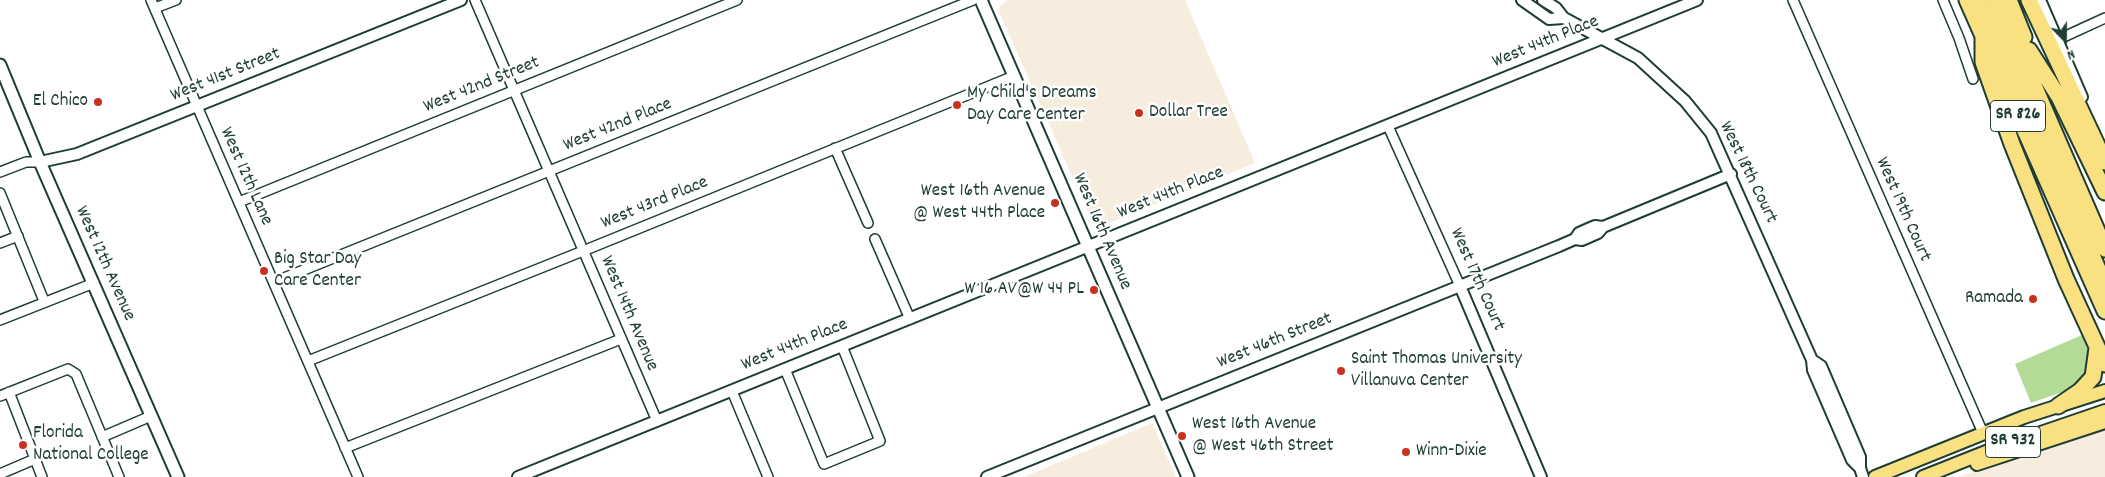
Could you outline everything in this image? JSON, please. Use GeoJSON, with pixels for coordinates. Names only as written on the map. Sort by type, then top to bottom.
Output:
{"type":"FeatureCollection","features":[{"type":"Feature","properties":{"kind":"highway","name":"SR 826"},"geometry":{"type":"LineString","coordinates":[[1967,0],[2105,311]]}},
{"type":"Feature","properties":{"kind":"highway"},"geometry":{"type":"LineString","coordinates":[[1973,0],[1975,19]]}},
{"type":"Feature","properties":{"kind":"highway"},"geometry":{"type":"LineString","coordinates":[[1981,0],[2105,285]]}},
{"type":"Feature","properties":{"kind":"highway"},"geometry":{"type":"LineString","coordinates":[[1997,0],[2105,250]]}},
{"type":"Feature","properties":{"kind":"highway","name":"SR 826"},"geometry":{"type":"LineString","coordinates":[[2009,0],[2105,224]]}},
{"type":"Feature","properties":{"kind":"highway"},"geometry":{"type":"LineString","coordinates":[[2029,0],[2105,162]]}},
{"type":"Feature","properties":{"kind":"highway"},"geometry":{"type":"LineString","coordinates":[[1983,38],[1983,62],[2012,144],[2066,279],[2105,364]]}},
{"type":"Feature","properties":{"kind":"highway"},"geometry":{"type":"LineString","coordinates":[[2029,50],[2059,96],[2105,192]]}},
{"type":"Feature","properties":{"kind":"highway"},"geometry":{"type":"LineString","coordinates":[[2058,406],[2080,391],[2093,377],[2094,355],[2097,346]]}},
{"type":"Feature","properties":{"kind":"main road","name":"West 16th Avenue"},"geometry":{"type":"LineString","coordinates":[[981,1],[1188,477]]}},
{"type":"Feature","properties":{"kind":"main road","name":"West 12th Avenue"},"geometry":{"type":"LineString","coordinates":[[0,65],[5,87],[94,283],[178,477]]}},
{"type":"Feature","properties":{"kind":"main road","name":"SR 932"},"geometry":{"type":"LineString","coordinates":[[1875,477],[1983,433],[2105,391]]}},
{"type":"Feature","properties":{"kind":"main road","name":"SR 932"},"geometry":{"type":"LineString","coordinates":[[1923,477],[2001,447],[2105,411]]}},
{"type":"Feature","properties":{"kind":"main road"},"geometry":{"type":"LineString","coordinates":[[1937,477],[2105,422]]}},
{"type":"Feature","properties":{"kind":"street"},"geometry":{"type":"LineString","coordinates":[[153,4],[176,0]]}},
{"type":"Feature","properties":{"kind":"street","name":"West 41st Street"},"geometry":{"type":"LineString","coordinates":[[0,172],[26,162],[40,162],[77,154],[461,0]]}},
{"type":"Feature","properties":{"kind":"street","name":"West 14th Avenue"},"geometry":{"type":"LineString","coordinates":[[475,0],[657,421]]}},
{"type":"Feature","properties":{"kind":"street","name":"West 42nd Street"},"geometry":{"type":"LineString","coordinates":[[239,202],[737,0]]}},
{"type":"Feature","properties":{"kind":"street"},"geometry":{"type":"LineString","coordinates":[[1522,0],[1549,19],[1564,18]]}},
{"type":"Feature","properties":{"kind":"street"},"geometry":{"type":"LineString","coordinates":[[1544,0],[1556,8],[1564,18]]}},
{"type":"Feature","properties":{"kind":"street","name":"West 44th Place"},"geometry":{"type":"LineString","coordinates":[[518,477],[542,473],[657,421],[1697,0]]}},
{"type":"Feature","properties":{"kind":"street","name":"West 19th Court"},"geometry":{"type":"LineString","coordinates":[[1793,0],[1983,433]]}},
{"type":"Feature","properties":{"kind":"street"},"geometry":{"type":"LineString","coordinates":[[1943,0],[1972,76]]}},
{"type":"Feature","properties":{"kind":"street"},"geometry":{"type":"LineString","coordinates":[[2040,0],[2105,148]]}},
{"type":"Feature","properties":{"kind":"street","name":"West 42nd Place"},"geometry":{"type":"LineString","coordinates":[[274,282],[549,171],[981,1]]}},
{"type":"Feature","properties":{"kind":"street","name":"West 12th Lane"},"geometry":{"type":"LineString","coordinates":[[153,4],[196,107],[358,477]]}},
{"type":"Feature","properties":{"kind":"street","name":"West 18th Court"},"geometry":{"type":"LineString","coordinates":[[1564,18],[1638,58],[1686,101],[1711,134],[1731,174],[1812,360],[1813,370],[1852,460],[1862,473]]}},
{"type":"Feature","properties":{"kind":"street"},"geometry":{"type":"LineString","coordinates":[[2057,40],[2105,18]]}},
{"type":"Feature","properties":{"kind":"street","name":"West 43rd Place"},"geometry":{"type":"LineString","coordinates":[[308,361],[1014,76]]}},
{"type":"Feature","properties":{"kind":"street","name":"West 17th Court"},"geometry":{"type":"LineString","coordinates":[[1388,126],[1460,286],[1541,477]]}},
{"type":"Feature","properties":{"kind":"street"},"geometry":{"type":"LineString","coordinates":[[835,148],[868,223]]}},
{"type":"Feature","properties":{"kind":"street","name":"West 46th Street"},"geometry":{"type":"LineString","coordinates":[[987,477],[1575,239],[1582,240],[1598,233],[1603,228],[1731,174]]}},
{"type":"Feature","properties":{"kind":"street"},"geometry":{"type":"LineString","coordinates":[[0,193],[44,301]]}},
{"type":"Feature","properties":{"kind":"street"},"geometry":{"type":"LineString","coordinates":[[0,243],[18,236]]}},
{"type":"Feature","properties":{"kind":"street"},"geometry":{"type":"LineString","coordinates":[[876,239],[910,318]]}},
{"type":"Feature","properties":{"kind":"street"},"geometry":{"type":"LineString","coordinates":[[0,320],[44,301],[94,283]]}},
{"type":"Feature","properties":{"kind":"street"},"geometry":{"type":"LineString","coordinates":[[345,448],[621,339]]}},
{"type":"Feature","properties":{"kind":"street"},"geometry":{"type":"LineString","coordinates":[[785,369],[824,464],[880,441],[842,346]]}},
{"type":"Feature","properties":{"kind":"street"},"geometry":{"type":"LineString","coordinates":[[42,477],[4,394],[68,369],[76,374],[119,477]]}},
{"type":"Feature","properties":{"kind":"street"},"geometry":{"type":"LineString","coordinates":[[732,391],[768,477]]}},
{"type":"Feature","properties":{"kind":"street"},"geometry":{"type":"LineString","coordinates":[[102,437],[152,416]]}},
{"type":"Feature","properties":{"kind":"street"},"geometry":{"type":"LineString","coordinates":[[0,474],[35,459]]}},
{"type":"Feature","properties":{"kind":"shaded area"},"geometry":{"type":"Polygon","coordinates":[[[1008,0],[1185,0],[1255,163],[1102,226],[1093,223],[999,12],[1000,6],[1008,0]]]}},
{"type":"Feature","properties":{"kind":"shaded area"},"geometry":{"type":"Polygon","coordinates":[[[1152,423],[1176,477],[1024,477],[1152,423]]]}},
{"type":"Feature","properties":{"kind":"shaded area"},"geometry":{"type":"Polygon","coordinates":[[[2093,430],[2105,430],[2105,477],[1958,477],[2093,430]]]}},
{"type":"Feature","properties":{"kind":"green space"},"geometry":{"type":"Polygon","coordinates":[[[2082,335],[2089,352],[2087,376],[2071,389],[2031,403],[2015,364],[2082,335]]]}},
{"type":"Feature","properties":{"kind":"place","name":"El Chico"},"geometry":{"type":"Point","coordinates":[98,102]}},
{"type":"Feature","properties":{"kind":"place","name":"My Child's Dreams Day Care Center"},"geometry":{"type":"Point","coordinates":[957,105]}},
{"type":"Feature","properties":{"kind":"place","name":"Dollar Tree"},"geometry":{"type":"Point","coordinates":[1139,113]}},
{"type":"Feature","properties":{"kind":"place","name":"West 16th Avenue @ West 44th Place"},"geometry":{"type":"Point","coordinates":[1055,203]}},
{"type":"Feature","properties":{"kind":"place","name":"Big Star Day Care Center"},"geometry":{"type":"Point","coordinates":[264,271]}},
{"type":"Feature","properties":{"kind":"place","name":"W 16 AV@W 44 PL"},"geometry":{"type":"Point","coordinates":[1094,290]}},
{"type":"Feature","properties":{"kind":"place","name":"Ramada"},"geometry":{"type":"Point","coordinates":[2033,299]}},
{"type":"Feature","properties":{"kind":"place","name":"Saint Thomas University Villanuva Center"},"geometry":{"type":"Point","coordinates":[1341,371]}},
{"type":"Feature","properties":{"kind":"place","name":"West 16th Avenue @ West 46th Street"},"geometry":{"type":"Point","coordinates":[1182,436]}},
{"type":"Feature","properties":{"kind":"place","name":"Florida National College"},"geometry":{"type":"Point","coordinates":[23,445]}},
{"type":"Feature","properties":{"kind":"place","name":"Winn-Dixie"},"geometry":{"type":"Point","coordinates":[1406,452]}}]}
